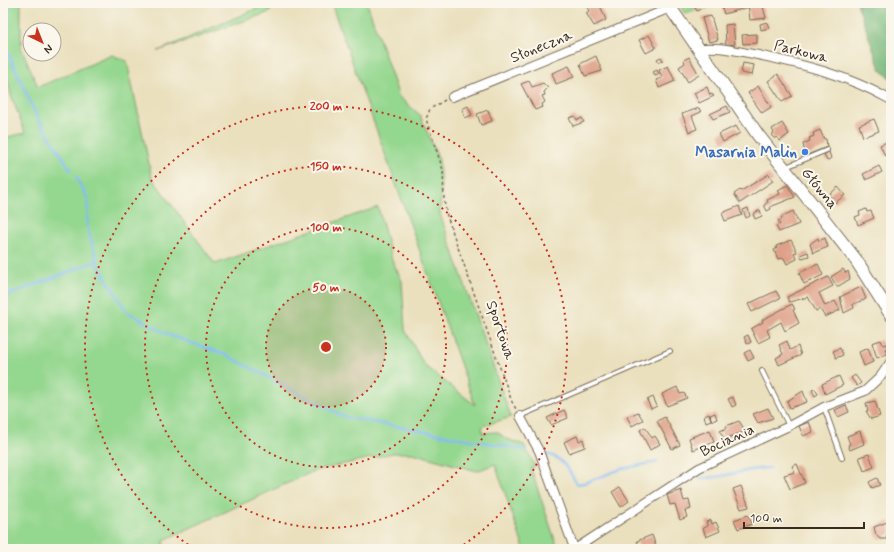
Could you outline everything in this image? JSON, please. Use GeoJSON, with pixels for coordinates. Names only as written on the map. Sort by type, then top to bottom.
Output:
{"type":"FeatureCollection","features":[{"type":"Feature","properties":{"kind":"street","name":"Główna"},"geometry":{"type":"LineString","coordinates":[[668,6],[750,124],[856,260],[891,315]]}},
{"type":"Feature","properties":{"kind":"street","name":"Słoneczna"},"geometry":{"type":"LineString","coordinates":[[452,97],[668,6]]}},
{"type":"Feature","properties":{"kind":"street","name":"Parkowa"},"geometry":{"type":"LineString","coordinates":[[699,49],[707,47],[740,51],[812,67],[850,79],[891,100]]}},
{"type":"Feature","properties":{"kind":"street","name":"Bociania"},"geometry":{"type":"LineString","coordinates":[[575,549],[699,468],[788,426],[824,407],[865,391],[880,378],[891,361]]}},
{"type":"Feature","properties":{"kind":"street"},"geometry":{"type":"LineString","coordinates":[[520,416],[539,451],[575,549]]}},
{"type":"Feature","properties":{"kind":"lane"},"geometry":{"type":"LineString","coordinates":[[783,168],[828,150]]}},
{"type":"Feature","properties":{"kind":"lane"},"geometry":{"type":"LineString","coordinates":[[520,416],[670,351]]}},
{"type":"Feature","properties":{"kind":"lane"},"geometry":{"type":"LineString","coordinates":[[762,371],[788,426]]}},
{"type":"Feature","properties":{"kind":"lane"},"geometry":{"type":"LineString","coordinates":[[824,407],[842,458]]}},
{"type":"Feature","properties":{"kind":"path","name":"Sportowa"},"geometry":{"type":"LineString","coordinates":[[452,97],[433,106],[427,114],[427,125],[443,170],[444,200],[447,216],[512,402],[520,416]]}},
{"type":"Feature","properties":{"kind":"green space"},"geometry":{"type":"Polygon","coordinates":[[[3,3],[21,3],[22,62],[27,62],[38,87],[112,55],[127,61],[152,178],[215,264],[378,207],[392,260],[402,281],[405,330],[424,365],[475,405],[331,3],[367,3],[399,97],[420,115],[439,160],[441,188],[440,214],[511,417],[483,426],[482,433],[497,432],[507,439],[524,445],[535,466],[531,469],[558,549],[524,549],[495,464],[477,471],[412,453],[393,453],[314,471],[164,540],[164,549],[3,549],[3,138],[25,133],[11,95],[3,60],[3,3]]]}},
{"type":"Feature","properties":{"kind":"green space"},"geometry":{"type":"Polygon","coordinates":[[[690,3],[695,11],[685,14],[680,6],[690,3]]]}},
{"type":"Feature","properties":{"kind":"green space"},"geometry":{"type":"Polygon","coordinates":[[[857,3],[891,3],[891,79],[880,69],[857,3]]]}},
{"type":"Feature","properties":{"kind":"green space"},"geometry":{"type":"Polygon","coordinates":[[[267,4],[270,7],[270,12],[158,51],[267,4]]]}},
{"type":"Feature","properties":{"kind":"building"},"geometry":{"type":"Polygon","coordinates":[[[585,3],[599,3],[606,20],[594,26],[586,13],[589,11],[585,3]]]}},
{"type":"Feature","properties":{"kind":"building"},"geometry":{"type":"Polygon","coordinates":[[[692,3],[711,3],[697,11],[692,3]]]}},
{"type":"Feature","properties":{"kind":"building"},"geometry":{"type":"Polygon","coordinates":[[[747,3],[749,7],[724,14],[722,8],[747,3]]]}},
{"type":"Feature","properties":{"kind":"building"},"geometry":{"type":"Polygon","coordinates":[[[748,3],[762,3],[766,18],[750,20],[748,3]]]}},
{"type":"Feature","properties":{"kind":"building"},"geometry":{"type":"Polygon","coordinates":[[[711,16],[718,40],[709,42],[702,18],[711,16]]]}},
{"type":"Feature","properties":{"kind":"building"},"geometry":{"type":"Polygon","coordinates":[[[767,22],[769,28],[761,30],[760,24],[767,22]]]}},
{"type":"Feature","properties":{"kind":"building"},"geometry":{"type":"Polygon","coordinates":[[[733,24],[735,44],[726,45],[725,25],[733,24]]]}},
{"type":"Feature","properties":{"kind":"building"},"geometry":{"type":"Polygon","coordinates":[[[757,34],[757,43],[743,44],[742,35],[757,34]]]}},
{"type":"Feature","properties":{"kind":"building"},"geometry":{"type":"Polygon","coordinates":[[[649,35],[656,48],[646,53],[639,40],[649,35]]]}},
{"type":"Feature","properties":{"kind":"building"},"geometry":{"type":"Polygon","coordinates":[[[596,56],[602,71],[585,76],[580,64],[596,56]]]}},
{"type":"Feature","properties":{"kind":"building"},"geometry":{"type":"Polygon","coordinates":[[[661,57],[663,60],[659,62],[657,59],[661,57]]]}},
{"type":"Feature","properties":{"kind":"building"},"geometry":{"type":"Polygon","coordinates":[[[689,57],[699,75],[688,82],[679,67],[685,63],[684,60],[689,57]]]}},
{"type":"Feature","properties":{"kind":"building"},"geometry":{"type":"Polygon","coordinates":[[[743,63],[754,65],[752,75],[741,73],[743,63]]]}},
{"type":"Feature","properties":{"kind":"building"},"geometry":{"type":"Polygon","coordinates":[[[569,66],[574,77],[556,84],[552,73],[569,66]]]}},
{"type":"Feature","properties":{"kind":"building"},"geometry":{"type":"Polygon","coordinates":[[[668,66],[675,81],[659,88],[656,80],[662,78],[659,70],[668,66]]]}},
{"type":"Feature","properties":{"kind":"building"},"geometry":{"type":"Polygon","coordinates":[[[657,70],[659,74],[655,76],[653,72],[657,70]]]}},
{"type":"Feature","properties":{"kind":"building"},"geometry":{"type":"Polygon","coordinates":[[[778,74],[792,96],[782,102],[768,81],[778,74]]]}},
{"type":"Feature","properties":{"kind":"building"},"geometry":{"type":"Polygon","coordinates":[[[529,81],[532,87],[543,83],[548,88],[544,92],[545,95],[542,96],[545,102],[542,104],[543,107],[535,110],[521,84],[529,81]]]}},
{"type":"Feature","properties":{"kind":"building"},"geometry":{"type":"Polygon","coordinates":[[[758,86],[771,107],[762,113],[748,93],[758,86]]]}},
{"type":"Feature","properties":{"kind":"building"},"geometry":{"type":"Polygon","coordinates":[[[707,87],[710,95],[712,94],[714,96],[699,103],[694,93],[707,87]]]}},
{"type":"Feature","properties":{"kind":"building"},"geometry":{"type":"Polygon","coordinates":[[[468,106],[472,115],[465,118],[462,109],[468,106]]]}},
{"type":"Feature","properties":{"kind":"building"},"geometry":{"type":"Polygon","coordinates":[[[727,106],[730,112],[713,119],[710,114],[727,106]]]}},
{"type":"Feature","properties":{"kind":"building"},"geometry":{"type":"Polygon","coordinates":[[[699,108],[701,112],[692,116],[697,129],[689,132],[682,114],[699,108]]]}},
{"type":"Feature","properties":{"kind":"building"},"geometry":{"type":"Polygon","coordinates":[[[488,110],[492,121],[481,125],[477,114],[488,110]]]}},
{"type":"Feature","properties":{"kind":"building"},"geometry":{"type":"Polygon","coordinates":[[[575,116],[577,120],[582,118],[584,122],[573,126],[569,118],[575,116]]]}},
{"type":"Feature","properties":{"kind":"building"},"geometry":{"type":"Polygon","coordinates":[[[874,119],[879,131],[863,137],[859,125],[874,119]]]}},
{"type":"Feature","properties":{"kind":"building"},"geometry":{"type":"Polygon","coordinates":[[[782,123],[789,134],[780,141],[777,137],[775,139],[771,135],[774,133],[772,129],[782,123]]]}},
{"type":"Feature","properties":{"kind":"building"},"geometry":{"type":"Polygon","coordinates":[[[736,126],[740,133],[723,142],[719,134],[736,126]]]}},
{"type":"Feature","properties":{"kind":"building"},"geometry":{"type":"Polygon","coordinates":[[[820,130],[824,139],[826,139],[827,147],[807,155],[803,144],[810,141],[809,138],[814,136],[813,133],[820,130]]]}},
{"type":"Feature","properties":{"kind":"building"},"geometry":{"type":"Polygon","coordinates":[[[891,140],[891,153],[885,156],[880,145],[891,140]]]}},
{"type":"Feature","properties":{"kind":"building"},"geometry":{"type":"Polygon","coordinates":[[[829,152],[831,158],[827,161],[824,154],[829,152]]]}},
{"type":"Feature","properties":{"kind":"building"},"geometry":{"type":"Polygon","coordinates":[[[879,166],[882,172],[866,180],[863,174],[879,166]]]}},
{"type":"Feature","properties":{"kind":"building"},"geometry":{"type":"Polygon","coordinates":[[[769,174],[773,181],[740,203],[734,194],[769,174]]]}},
{"type":"Feature","properties":{"kind":"building"},"geometry":{"type":"Polygon","coordinates":[[[787,185],[795,197],[770,207],[771,209],[767,211],[764,205],[768,202],[767,200],[780,194],[778,190],[787,185]]]}},
{"type":"Feature","properties":{"kind":"building"},"geometry":{"type":"Polygon","coordinates":[[[838,187],[845,195],[835,203],[829,195],[838,187]]]}},
{"type":"Feature","properties":{"kind":"building"},"geometry":{"type":"Polygon","coordinates":[[[739,206],[742,215],[725,221],[722,213],[739,206]]]}},
{"type":"Feature","properties":{"kind":"building"},"geometry":{"type":"Polygon","coordinates":[[[748,208],[750,216],[746,218],[743,210],[748,208]]]}},
{"type":"Feature","properties":{"kind":"building"},"geometry":{"type":"Polygon","coordinates":[[[866,209],[867,212],[871,211],[874,218],[858,225],[855,217],[860,215],[859,212],[866,209]]]}},
{"type":"Feature","properties":{"kind":"building"},"geometry":{"type":"Polygon","coordinates":[[[760,210],[762,216],[755,219],[753,214],[760,210]]]}},
{"type":"Feature","properties":{"kind":"building"},"geometry":{"type":"Polygon","coordinates":[[[793,211],[799,224],[779,232],[776,226],[780,224],[778,221],[782,219],[781,217],[793,211]]]}},
{"type":"Feature","properties":{"kind":"building"},"geometry":{"type":"Polygon","coordinates":[[[818,238],[819,241],[825,238],[828,247],[813,253],[810,244],[818,238]]]}},
{"type":"Feature","properties":{"kind":"building"},"geometry":{"type":"Polygon","coordinates":[[[791,240],[797,252],[794,253],[797,259],[787,264],[784,258],[778,259],[774,250],[777,248],[776,246],[791,240]]]}},
{"type":"Feature","properties":{"kind":"building"},"geometry":{"type":"Polygon","coordinates":[[[808,252],[809,256],[802,258],[800,255],[808,252]]]}},
{"type":"Feature","properties":{"kind":"building"},"geometry":{"type":"Polygon","coordinates":[[[818,264],[823,275],[804,284],[799,273],[818,264]]]}},
{"type":"Feature","properties":{"kind":"building"},"geometry":{"type":"Polygon","coordinates":[[[843,269],[846,273],[848,271],[850,279],[837,287],[831,277],[843,269]]]}},
{"type":"Feature","properties":{"kind":"building"},"geometry":{"type":"Polygon","coordinates":[[[828,277],[833,286],[819,293],[825,306],[835,301],[840,310],[825,317],[820,309],[816,311],[808,297],[789,302],[787,297],[828,277]]]}},
{"type":"Feature","properties":{"kind":"building"},"geometry":{"type":"Polygon","coordinates":[[[861,287],[866,299],[853,304],[854,308],[844,313],[840,297],[861,287]]]}},
{"type":"Feature","properties":{"kind":"building"},"geometry":{"type":"Polygon","coordinates":[[[776,291],[780,298],[752,312],[748,304],[776,291]]]}},
{"type":"Feature","properties":{"kind":"building"},"geometry":{"type":"Polygon","coordinates":[[[792,304],[799,323],[785,331],[781,322],[767,330],[770,337],[758,343],[751,329],[763,322],[762,320],[792,304]]]}},
{"type":"Feature","properties":{"kind":"building"},"geometry":{"type":"Polygon","coordinates":[[[748,335],[751,342],[747,344],[744,337],[748,335]]]}},
{"type":"Feature","properties":{"kind":"building"},"geometry":{"type":"Polygon","coordinates":[[[881,340],[883,345],[886,344],[888,348],[885,349],[887,354],[877,358],[872,343],[881,340]]]}},
{"type":"Feature","properties":{"kind":"building"},"geometry":{"type":"Polygon","coordinates":[[[787,341],[790,350],[798,346],[801,355],[779,365],[776,358],[783,354],[779,345],[787,341]]]}},
{"type":"Feature","properties":{"kind":"building"},"geometry":{"type":"Polygon","coordinates":[[[840,348],[843,355],[836,358],[833,351],[840,348]]]}},
{"type":"Feature","properties":{"kind":"building"},"geometry":{"type":"Polygon","coordinates":[[[868,348],[873,362],[864,366],[859,352],[868,348]]]}},
{"type":"Feature","properties":{"kind":"building"},"geometry":{"type":"Polygon","coordinates":[[[750,350],[754,358],[748,361],[744,353],[750,350]]]}},
{"type":"Feature","properties":{"kind":"building"},"geometry":{"type":"Polygon","coordinates":[[[855,375],[861,383],[857,386],[851,378],[855,375]]]}},
{"type":"Feature","properties":{"kind":"building"},"geometry":{"type":"Polygon","coordinates":[[[839,376],[843,385],[825,394],[822,384],[839,376]]]}},
{"type":"Feature","properties":{"kind":"building"},"geometry":{"type":"Polygon","coordinates":[[[891,378],[891,394],[890,394],[887,379],[891,378]]]}},
{"type":"Feature","properties":{"kind":"building"},"geometry":{"type":"Polygon","coordinates":[[[677,387],[680,394],[684,393],[687,398],[667,406],[662,394],[677,387]]]}},
{"type":"Feature","properties":{"kind":"building"},"geometry":{"type":"Polygon","coordinates":[[[815,389],[818,394],[815,396],[812,390],[815,389]]]}},
{"type":"Feature","properties":{"kind":"building"},"geometry":{"type":"Polygon","coordinates":[[[803,391],[807,402],[790,408],[787,401],[803,391]]]}},
{"type":"Feature","properties":{"kind":"building"},"geometry":{"type":"Polygon","coordinates":[[[653,397],[657,406],[651,409],[647,400],[653,397]]]}},
{"type":"Feature","properties":{"kind":"building"},"geometry":{"type":"Polygon","coordinates":[[[733,397],[736,405],[732,407],[728,399],[733,397]]]}},
{"type":"Feature","properties":{"kind":"building"},"geometry":{"type":"Polygon","coordinates":[[[875,401],[880,416],[871,419],[866,411],[868,411],[866,403],[875,401]]]}},
{"type":"Feature","properties":{"kind":"building"},"geometry":{"type":"Polygon","coordinates":[[[846,405],[849,412],[838,417],[835,410],[846,405]]]}},
{"type":"Feature","properties":{"kind":"building"},"geometry":{"type":"Polygon","coordinates":[[[768,408],[773,418],[758,423],[753,414],[768,408]]]}},
{"type":"Feature","properties":{"kind":"building"},"geometry":{"type":"Polygon","coordinates":[[[564,410],[568,418],[551,425],[547,418],[564,410]]]}},
{"type":"Feature","properties":{"kind":"building"},"geometry":{"type":"Polygon","coordinates":[[[638,412],[643,420],[632,426],[627,417],[638,412]]]}},
{"type":"Feature","properties":{"kind":"building"},"geometry":{"type":"Polygon","coordinates":[[[715,413],[717,419],[712,421],[710,415],[715,413]]]}},
{"type":"Feature","properties":{"kind":"building"},"geometry":{"type":"Polygon","coordinates":[[[709,414],[711,420],[706,422],[704,416],[709,414]]]}},
{"type":"Feature","properties":{"kind":"building"},"geometry":{"type":"Polygon","coordinates":[[[665,417],[680,445],[672,449],[657,421],[665,417]]]}},
{"type":"Feature","properties":{"kind":"building"},"geometry":{"type":"Polygon","coordinates":[[[739,421],[744,432],[724,439],[720,431],[727,428],[726,426],[739,421]]]}},
{"type":"Feature","properties":{"kind":"building"},"geometry":{"type":"Polygon","coordinates":[[[809,422],[813,432],[803,436],[799,426],[809,422]]]}},
{"type":"Feature","properties":{"kind":"building"},"geometry":{"type":"Polygon","coordinates":[[[645,427],[652,438],[655,436],[660,444],[650,450],[640,430],[645,427]]]}},
{"type":"Feature","properties":{"kind":"building"},"geometry":{"type":"Polygon","coordinates":[[[710,430],[714,442],[693,450],[689,438],[710,430]]]}},
{"type":"Feature","properties":{"kind":"building"},"geometry":{"type":"Polygon","coordinates":[[[860,431],[864,444],[850,450],[848,445],[850,444],[847,436],[860,431]]]}},
{"type":"Feature","properties":{"kind":"building"},"geometry":{"type":"Polygon","coordinates":[[[577,436],[579,441],[583,439],[585,447],[569,453],[564,442],[577,436]]]}},
{"type":"Feature","properties":{"kind":"building"},"geometry":{"type":"Polygon","coordinates":[[[869,454],[874,467],[864,471],[859,457],[869,454]]]}},
{"type":"Feature","properties":{"kind":"building"},"geometry":{"type":"Polygon","coordinates":[[[797,464],[805,483],[790,489],[784,475],[795,472],[792,466],[797,464]]]}},
{"type":"Feature","properties":{"kind":"building"},"geometry":{"type":"Polygon","coordinates":[[[877,478],[880,485],[872,488],[869,482],[877,478]]]}},
{"type":"Feature","properties":{"kind":"building"},"geometry":{"type":"Polygon","coordinates":[[[741,486],[749,507],[741,509],[733,489],[741,486]]]}},
{"type":"Feature","properties":{"kind":"building"},"geometry":{"type":"Polygon","coordinates":[[[620,487],[629,501],[621,507],[612,492],[620,487]]]}},
{"type":"Feature","properties":{"kind":"building"},"geometry":{"type":"Polygon","coordinates":[[[681,490],[684,501],[689,500],[691,509],[685,511],[687,517],[680,520],[675,504],[670,505],[667,495],[681,490]]]}},
{"type":"Feature","properties":{"kind":"building"},"geometry":{"type":"Polygon","coordinates":[[[748,515],[752,524],[738,529],[734,520],[748,515]]]}},
{"type":"Feature","properties":{"kind":"building"},"geometry":{"type":"Polygon","coordinates":[[[711,520],[712,524],[716,522],[720,531],[706,537],[703,528],[708,526],[706,522],[711,520]]]}},
{"type":"Feature","properties":{"kind":"building"},"geometry":{"type":"Polygon","coordinates":[[[890,521],[891,533],[886,536],[887,539],[880,539],[876,535],[874,527],[890,521]]]}},
{"type":"Feature","properties":{"kind":"building"},"geometry":{"type":"Polygon","coordinates":[[[652,535],[657,549],[640,549],[637,541],[652,535]]]}},
{"type":"Feature","properties":{"kind":"waterway"},"geometry":{"type":"LineString","coordinates":[[9,3],[7,50],[37,117],[71,170]]}},
{"type":"Feature","properties":{"kind":"waterway"},"geometry":{"type":"LineString","coordinates":[[76,177],[88,199],[87,226],[99,267],[127,312],[169,335],[226,355],[345,417],[526,450]]}},
{"type":"Feature","properties":{"kind":"waterway"},"geometry":{"type":"LineString","coordinates":[[3,297],[97,261]]}},
{"type":"Feature","properties":{"kind":"waterway"},"geometry":{"type":"LineString","coordinates":[[544,454],[560,460],[568,469],[577,484],[584,483],[621,469],[657,462]]}},
{"type":"Feature","properties":{"kind":"waterway"},"geometry":{"type":"LineString","coordinates":[[700,478],[718,477],[761,468],[770,468]]}},
{"type":"Feature","properties":{"kind":"place","name":"Masarnia Malin"},"geometry":{"type":"Point","coordinates":[805,152]}}]}
